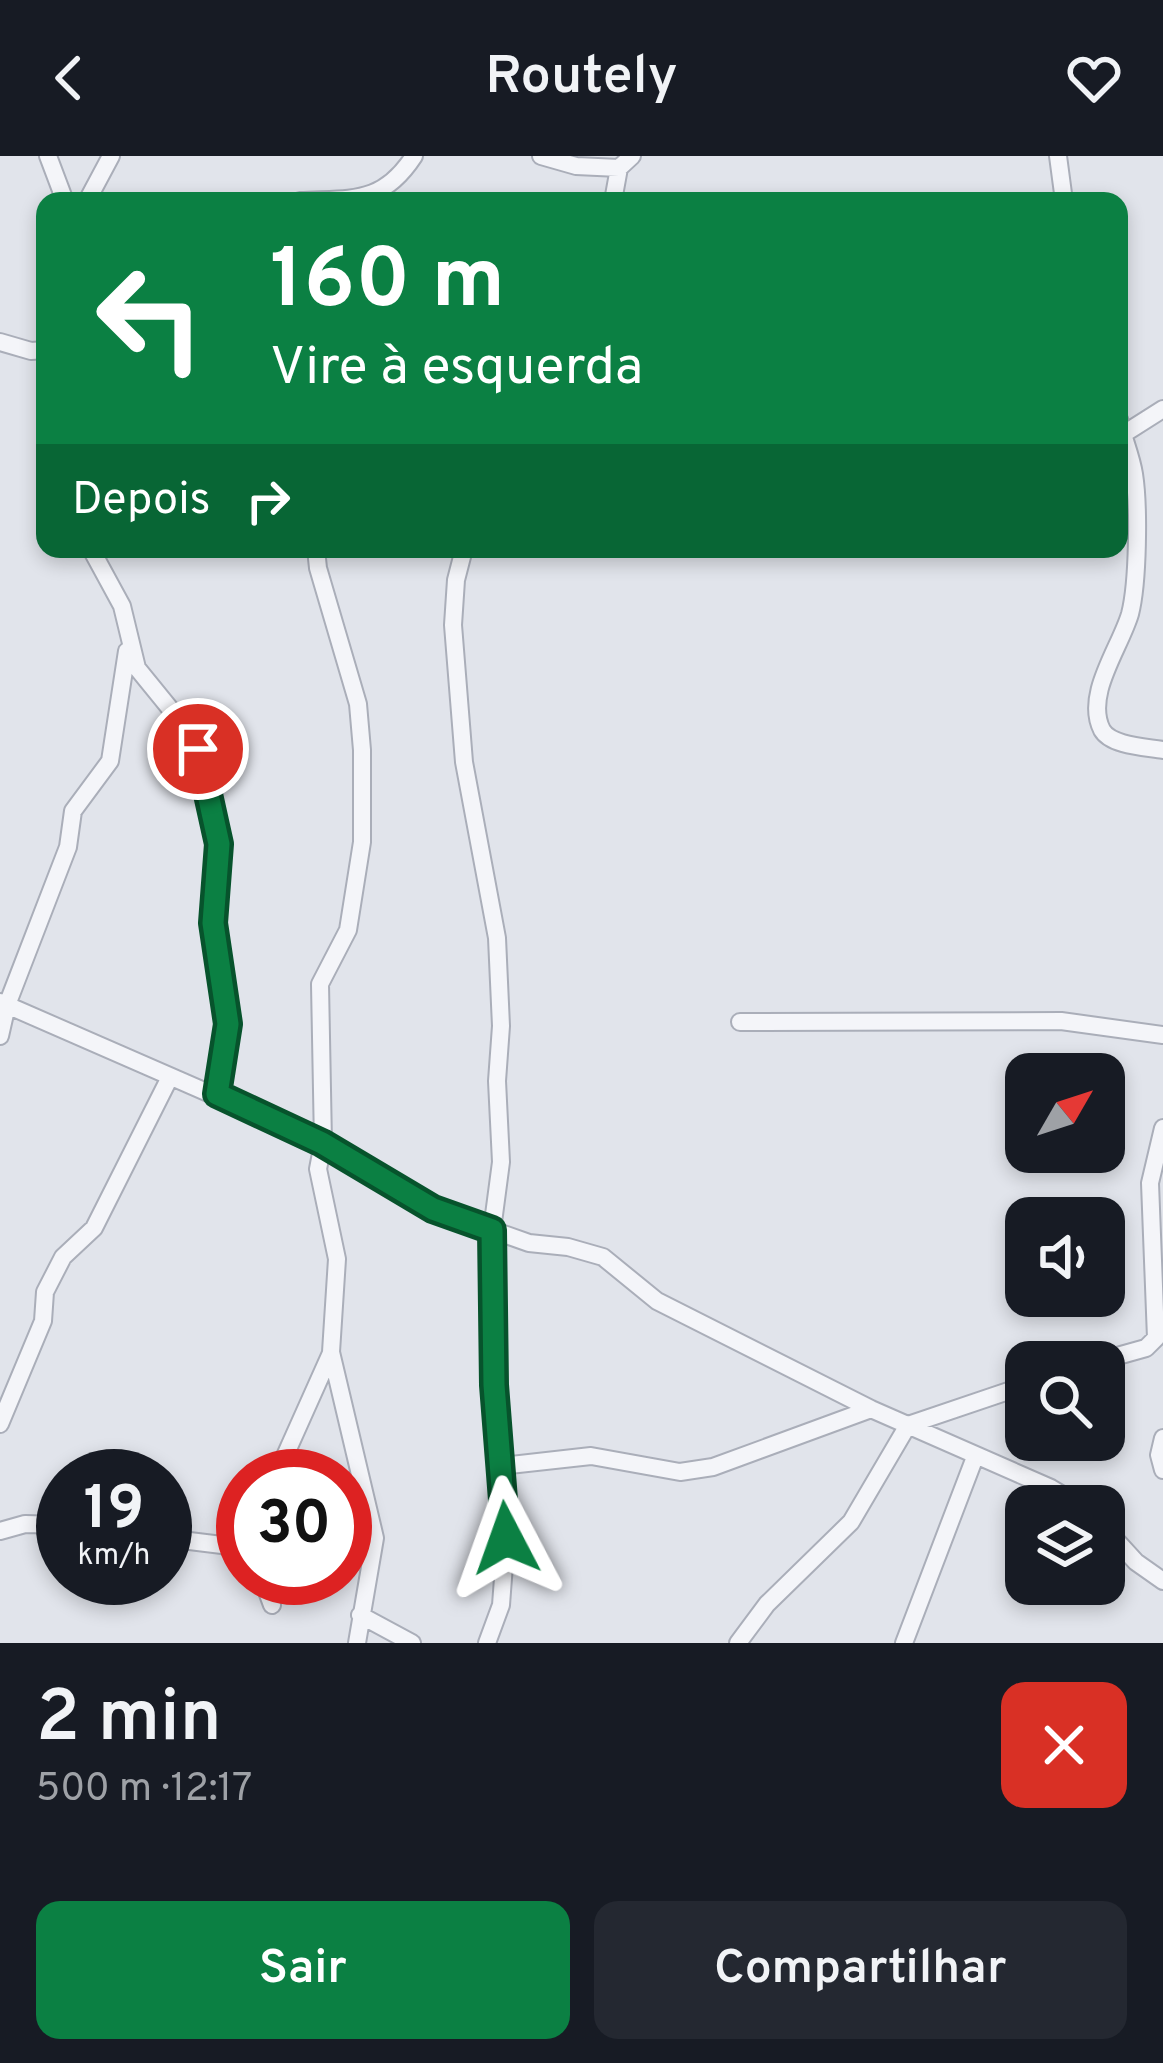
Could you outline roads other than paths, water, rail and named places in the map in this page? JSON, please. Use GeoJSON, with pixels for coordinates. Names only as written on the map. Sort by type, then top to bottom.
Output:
{"type":"FeatureCollection","features":[{"type":"Feature","properties":{"kind":"street"},"geometry":{"type":"LineString","coordinates":[[48,156],[61,192]]}},
{"type":"Feature","properties":{"kind":"street"},"geometry":{"type":"LineString","coordinates":[[92,192],[111,156]]}},
{"type":"Feature","properties":{"kind":"street"},"geometry":{"type":"LineString","coordinates":[[378,192],[414,156]]}},
{"type":"Feature","properties":{"kind":"street"},"geometry":{"type":"LineString","coordinates":[[542,156],[575,166],[625,162],[616,192]]}},
{"type":"Feature","properties":{"kind":"street"},"geometry":{"type":"LineString","coordinates":[[1058,156],[1063,192]]}},
{"type":"Feature","properties":{"kind":"street"},"geometry":{"type":"LineString","coordinates":[[0,342],[36,351]]}},
{"type":"Feature","properties":{"kind":"street"},"geometry":{"type":"LineString","coordinates":[[1128,424],[1163,409]]}},
{"type":"Feature","properties":{"kind":"street"},"geometry":{"type":"LineString","coordinates":[[1128,454],[1135,480],[1135,581],[1131,611],[1100,689],[1098,707],[1101,727],[1111,739],[1163,750]]}},
{"type":"Feature","properties":{"kind":"street"},"geometry":{"type":"LineString","coordinates":[[96,558],[122,606],[137,668],[198,749],[219,844],[213,923],[228,1024],[217,1094]]}},
{"type":"Feature","properties":{"kind":"street"},"geometry":{"type":"LineString","coordinates":[[318,558],[358,704],[362,773],[362,842],[348,930],[320,985],[322,1143],[318,1177],[337,1259],[331,1352],[375,1538],[357,1643]]}},
{"type":"Feature","properties":{"kind":"street"},"geometry":{"type":"LineString","coordinates":[[462,558],[453,625],[464,762],[500,976],[501,1162],[492,1230],[494,1385],[506,1538],[501,1605],[487,1643]]}},
{"type":"Feature","properties":{"kind":"street"},"geometry":{"type":"LineString","coordinates":[[0,1036],[3,1004],[68,847],[73,811],[110,761],[128,642]]}},
{"type":"Feature","properties":{"kind":"street"},"geometry":{"type":"LineString","coordinates":[[3,1004],[322,1143],[430,1208],[529,1244],[568,1246],[603,1257],[657,1301],[872,1408],[1044,1485]]}},
{"type":"Feature","properties":{"kind":"street"},"geometry":{"type":"LineString","coordinates":[[740,1022],[1061,1022],[1163,1034]]}},
{"type":"Feature","properties":{"kind":"street"},"geometry":{"type":"LineString","coordinates":[[0,1424],[43,1322],[45,1292],[63,1256],[94,1228],[170,1077]]}},
{"type":"Feature","properties":{"kind":"street"},"geometry":{"type":"LineString","coordinates":[[1125,1354],[1146,1348],[1156,1338],[1150,1183],[1163,1128]]}},
{"type":"Feature","properties":{"kind":"street"},"geometry":{"type":"LineString","coordinates":[[288,1449],[331,1352]]}},
{"type":"Feature","properties":{"kind":"street"},"geometry":{"type":"LineString","coordinates":[[738,1643],[767,1604],[851,1522],[908,1425],[1005,1392]]}},
{"type":"Feature","properties":{"kind":"street"},"geometry":{"type":"LineString","coordinates":[[501,1466],[591,1456],[680,1472],[783,1443],[872,1408]]}},
{"type":"Feature","properties":{"kind":"street"},"geometry":{"type":"LineString","coordinates":[[1163,1438],[1159,1456],[1163,1470]]}},
{"type":"Feature","properties":{"kind":"street"},"geometry":{"type":"LineString","coordinates":[[904,1643],[975,1457]]}},
{"type":"Feature","properties":{"kind":"street"},"geometry":{"type":"LineString","coordinates":[[0,1531],[36,1525]]}},
{"type":"Feature","properties":{"kind":"street"},"geometry":{"type":"LineString","coordinates":[[1125,1550],[1163,1581]]}},
{"type":"Feature","properties":{"kind":"street"},"geometry":{"type":"LineString","coordinates":[[360,1615],[412,1643]]}}]}
